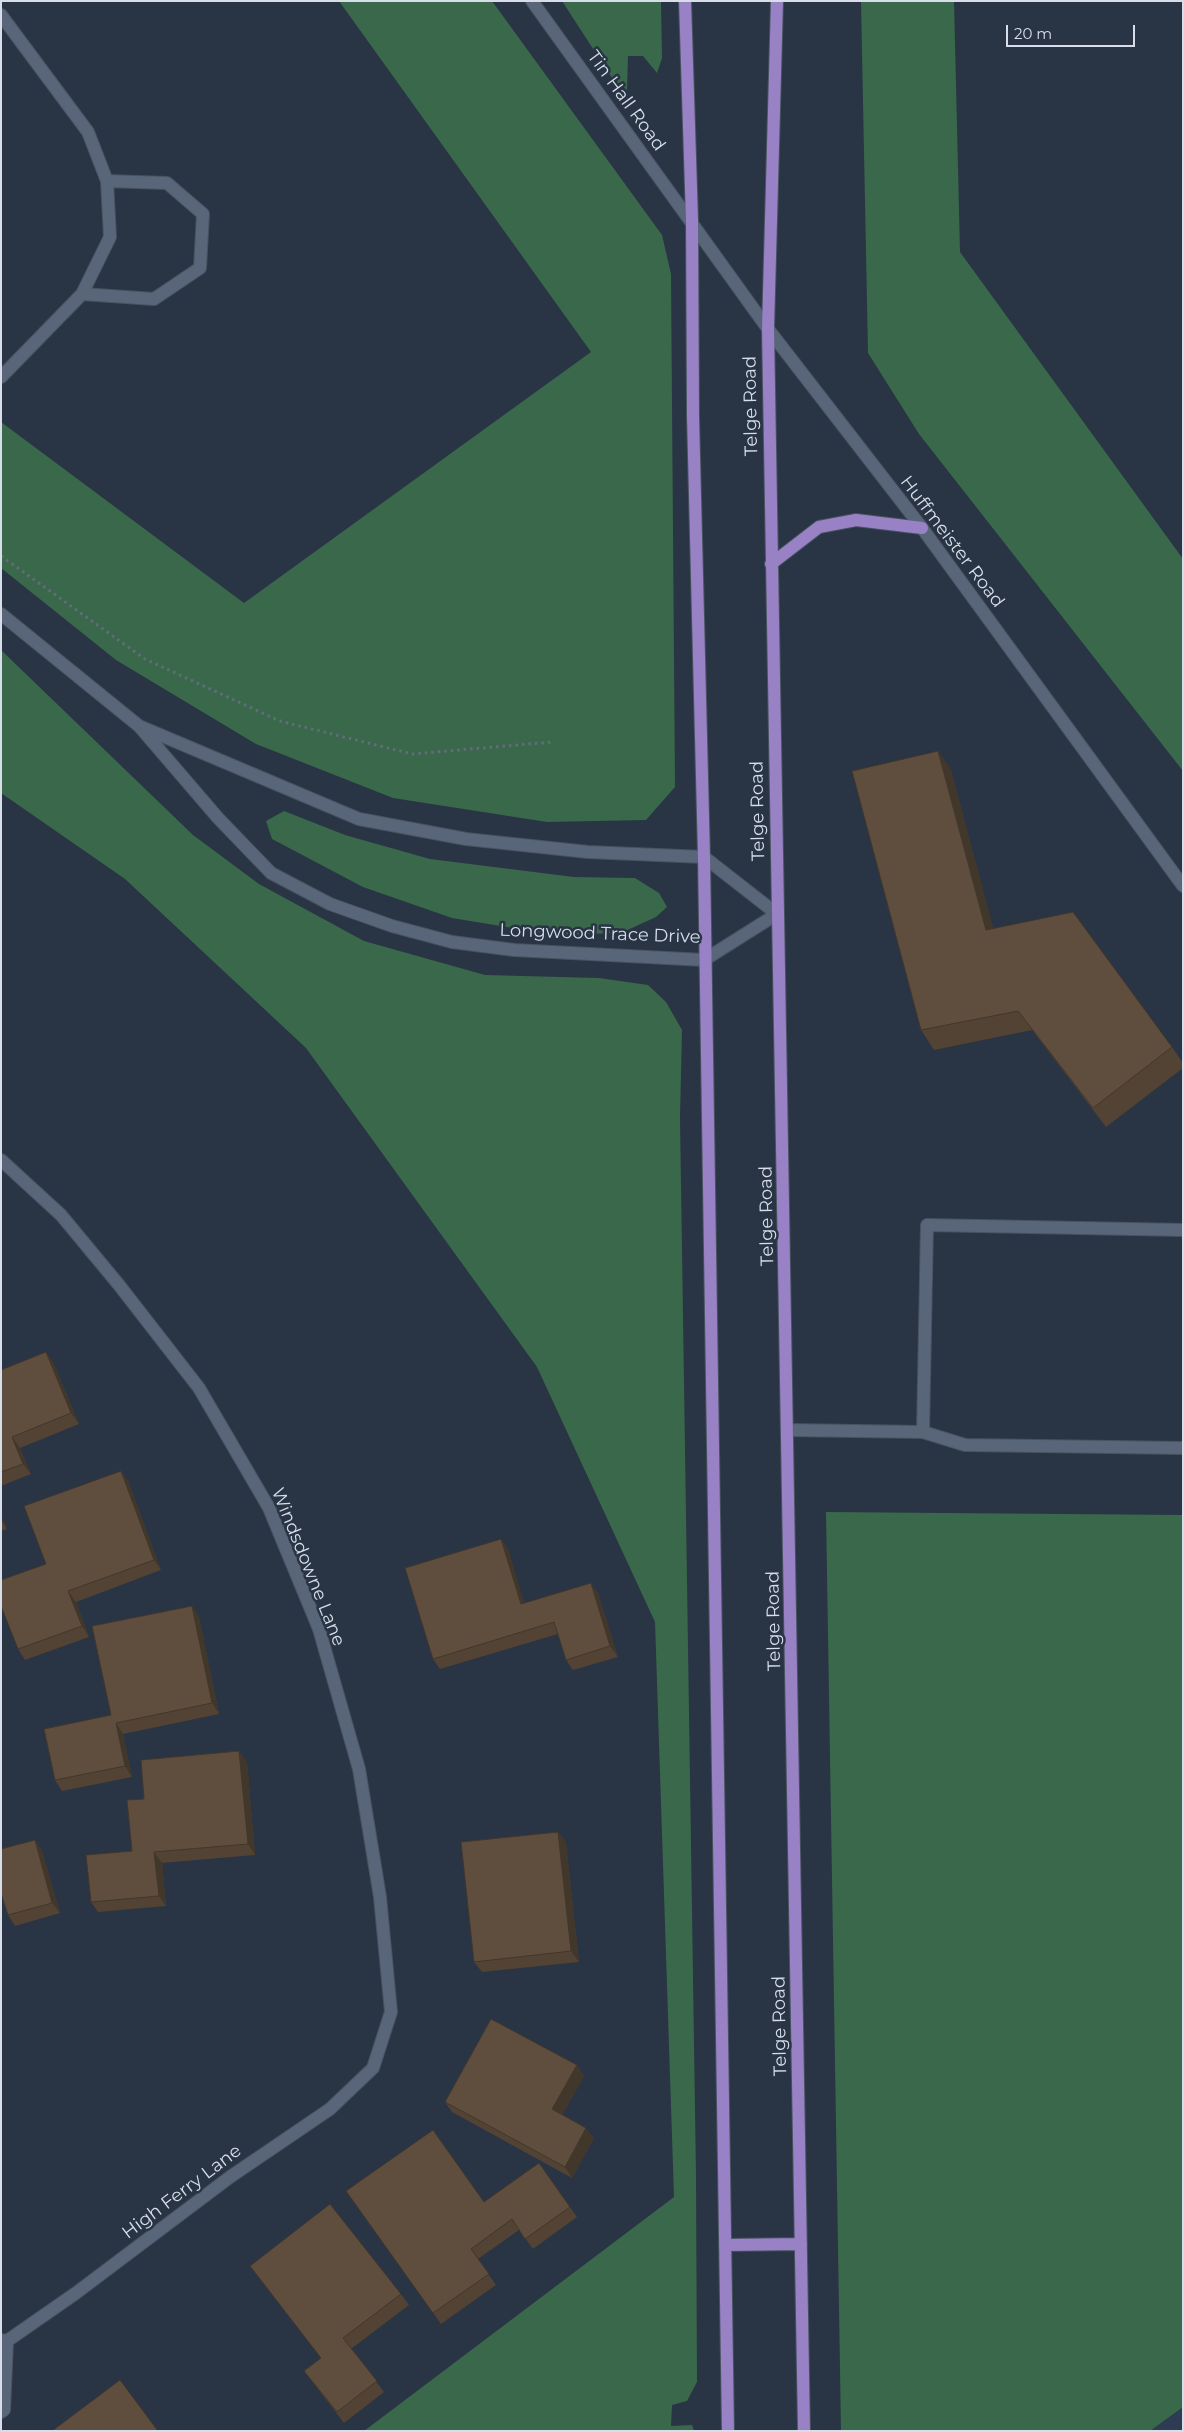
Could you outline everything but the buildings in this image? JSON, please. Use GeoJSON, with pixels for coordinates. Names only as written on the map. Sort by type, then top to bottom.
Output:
{"type":"FeatureCollection","features":[{"type":"Feature","properties":{"kind":"main road"},"geometry":{"type":"LineString","coordinates":[[685,1],[692,220],[694,426],[704,857],[704,960],[728,2431]]}},
{"type":"Feature","properties":{"kind":"main road","name":"Telge Road"},"geometry":{"type":"LineString","coordinates":[[777,1],[768,329],[804,2431]]}},
{"type":"Feature","properties":{"kind":"main road"},"geometry":{"type":"LineString","coordinates":[[771,564],[819,528],[856,520],[922,528]]}},
{"type":"Feature","properties":{"kind":"main road"},"geometry":{"type":"LineString","coordinates":[[725,2245],[801,2244]]}},
{"type":"Feature","properties":{"kind":"street","name":"Tin Hall Road"},"geometry":{"type":"LineString","coordinates":[[532,1],[692,220]]}},
{"type":"Feature","properties":{"kind":"street"},"geometry":{"type":"LineString","coordinates":[[1,15],[88,132],[107,181],[110,237],[82,294],[1,377]]}},
{"type":"Feature","properties":{"kind":"street"},"geometry":{"type":"LineString","coordinates":[[82,294],[154,299],[200,268],[203,214],[167,183],[107,181]]}},
{"type":"Feature","properties":{"kind":"street","name":"Huffmeister Road"},"geometry":{"type":"LineString","coordinates":[[692,220],[768,329],[922,528],[1183,886]]}},
{"type":"Feature","properties":{"kind":"street","name":"Longwood Trace Drive"},"geometry":{"type":"LineString","coordinates":[[1,614],[139,726],[218,818],[271,873],[330,904],[392,926],[452,942],[514,950],[704,960],[778,914]]}},
{"type":"Feature","properties":{"kind":"street","name":"Longwood Trace Drive"},"geometry":{"type":"LineString","coordinates":[[139,726],[359,819],[466,840],[588,852],[704,857]]}},
{"type":"Feature","properties":{"kind":"street"},"geometry":{"type":"LineString","coordinates":[[704,857],[778,914]]}},
{"type":"Feature","properties":{"kind":"street","name":"Windsdowne Lane"},"geometry":{"type":"LineString","coordinates":[[1,1160],[61,1216],[119,1285],[199,1388],[269,1508],[319,1628],[359,1769],[380,1897],[391,2012],[373,2068]]}},
{"type":"Feature","properties":{"kind":"street"},"geometry":{"type":"LineString","coordinates":[[923,1432],[927,1226],[1183,1230]]}},
{"type":"Feature","properties":{"kind":"street"},"geometry":{"type":"LineString","coordinates":[[788,1430],[923,1432],[965,1445],[1183,1448]]}},
{"type":"Feature","properties":{"kind":"street","name":"High Ferry Lane"},"geometry":{"type":"LineString","coordinates":[[1,2412],[4,2410],[4,2341],[76,2293],[230,2177],[330,2109],[373,2068]]}},
{"type":"Feature","properties":{"kind":"path"},"geometry":{"type":"LineString","coordinates":[[1,556],[145,659],[280,721],[412,754],[552,742]]}},
{"type":"Feature","properties":{"kind":"shaded area"},"geometry":{"type":"Polygon","coordinates":[[[1183,2407],[1183,2431],[1150,2431],[1183,2407]]]}},
{"type":"Feature","properties":{"kind":"green space"},"geometry":{"type":"Polygon","coordinates":[[[339,1],[492,1],[662,235],[671,274],[675,787],[646,820],[547,822],[393,798],[256,744],[116,660],[1,568],[1,422],[244,603],[591,352],[339,1]]]}},
{"type":"Feature","properties":{"kind":"green space"},"geometry":{"type":"Polygon","coordinates":[[[562,1],[661,1],[662,58],[657,73],[643,56],[628,56],[627,90],[612,78],[562,1]]]}},
{"type":"Feature","properties":{"kind":"green space"},"geometry":{"type":"Polygon","coordinates":[[[861,1],[954,1],[960,252],[1183,559],[1183,771],[919,434],[868,353],[861,1]]]}},
{"type":"Feature","properties":{"kind":"green space"},"geometry":{"type":"Polygon","coordinates":[[[1,650],[193,835],[259,884],[364,941],[485,975],[599,978],[648,985],[666,1002],[682,1030],[680,1118],[696,2174],[697,2382],[687,2401],[672,2405],[671,2426],[692,2425],[694,2431],[364,2431],[674,2197],[655,1622],[537,1367],[306,1048],[125,879],[1,793],[1,650]]]}},
{"type":"Feature","properties":{"kind":"green space"},"geometry":{"type":"Polygon","coordinates":[[[284,811],[345,835],[430,859],[574,877],[635,878],[659,893],[667,907],[656,917],[621,933],[555,935],[452,918],[363,887],[272,839],[266,821],[284,811]]]}},
{"type":"Feature","properties":{"kind":"green space"},"geometry":{"type":"Polygon","coordinates":[[[826,1512],[1183,1515],[1183,2407],[1150,2431],[841,2431],[826,1512]]]}}]}
